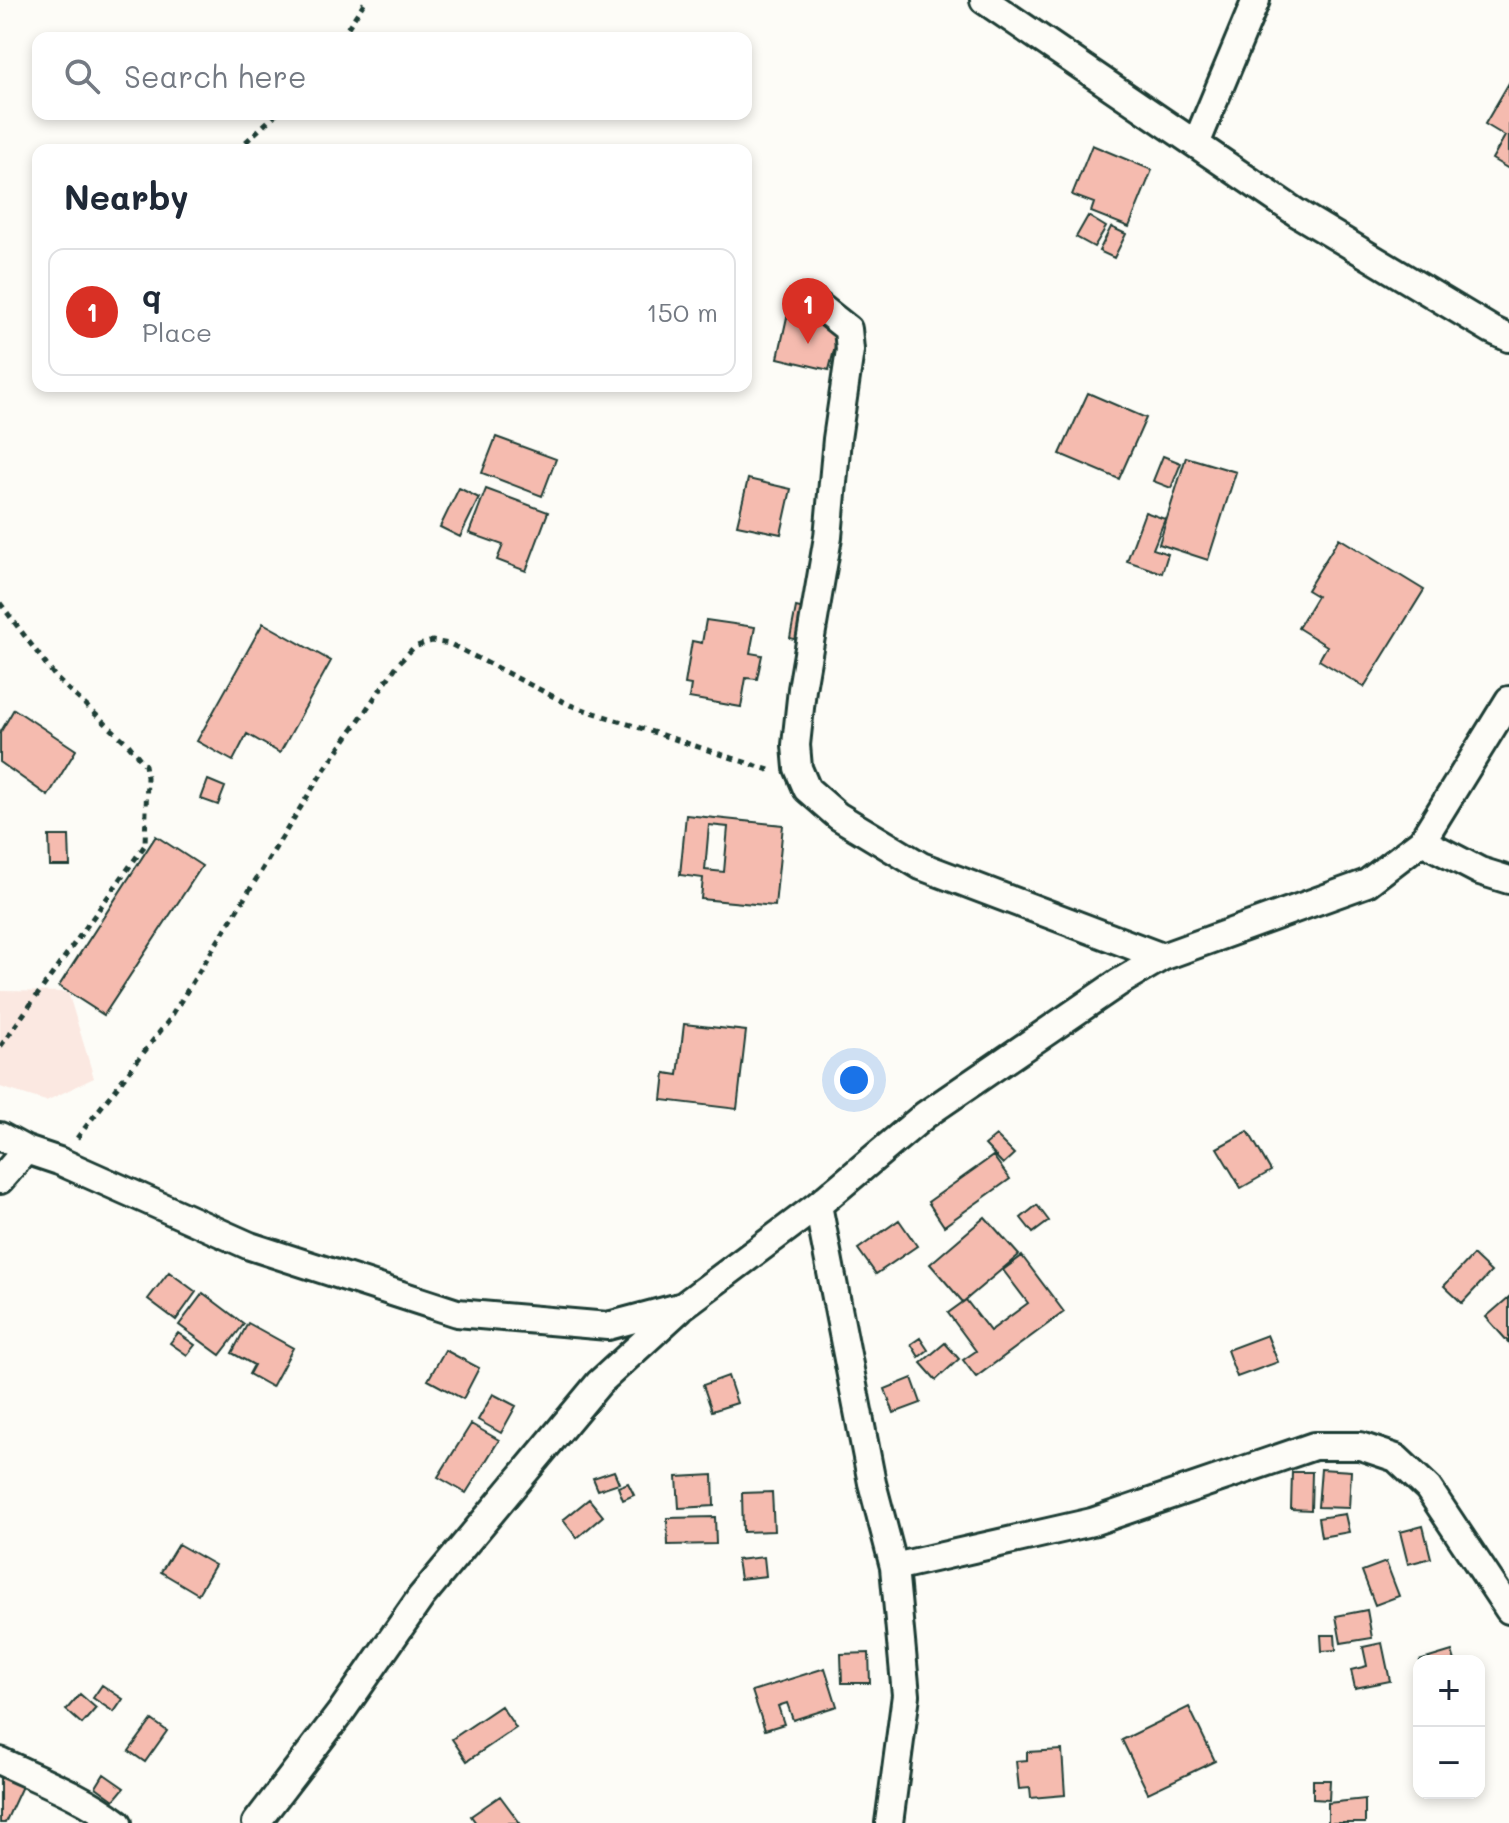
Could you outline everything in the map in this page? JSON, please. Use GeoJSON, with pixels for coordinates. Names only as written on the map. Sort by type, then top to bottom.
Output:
{"type":"FeatureCollection","features":[{"type":"Feature","properties":{"kind":"street"},"geometry":{"type":"LineString","coordinates":[[984,0],[1297,213],[1509,338]]}},
{"type":"Feature","properties":{"kind":"street"},"geometry":{"type":"LineString","coordinates":[[1196,144],[1256,0]]}},
{"type":"Feature","properties":{"kind":"street"},"geometry":{"type":"LineString","coordinates":[[814,302],[848,329],[850,350],[837,439],[828,537],[802,689],[796,745],[798,768],[807,789],[838,816],[921,866],[1162,957]]}},
{"type":"Feature","properties":{"kind":"street"},"geometry":{"type":"LineString","coordinates":[[256,1823],[341,1712],[421,1597],[599,1383],[683,1306],[818,1205],[925,1115],[1118,983],[1162,957],[1367,883],[1422,841],[1509,700]]}},
{"type":"Feature","properties":{"kind":"street"},"geometry":{"type":"LineString","coordinates":[[1422,841],[1480,871],[1509,880]]}},
{"type":"Feature","properties":{"kind":"street"},"geometry":{"type":"LineString","coordinates":[[0,1136],[250,1246],[457,1313],[608,1326],[683,1306]]}},
{"type":"Feature","properties":{"kind":"street"},"geometry":{"type":"LineString","coordinates":[[0,1180],[26,1150]]}},
{"type":"Feature","properties":{"kind":"street"},"geometry":{"type":"LineString","coordinates":[[818,1205],[872,1483],[894,1567],[906,1695],[889,1823]]}},
{"type":"Feature","properties":{"kind":"street"},"geometry":{"type":"LineString","coordinates":[[894,1567],[1092,1522],[1173,1497],[1314,1446],[1360,1446],[1396,1458],[1428,1488],[1509,1610]]}},
{"type":"Feature","properties":{"kind":"street"},"geometry":{"type":"LineString","coordinates":[[0,1761],[65,1791],[118,1823]]}},
{"type":"Feature","properties":{"kind":"path"},"geometry":{"type":"LineString","coordinates":[[345,32],[366,0]]}},
{"type":"Feature","properties":{"kind":"path"},"geometry":{"type":"LineString","coordinates":[[244,144],[270,120]]}},
{"type":"Feature","properties":{"kind":"path"},"geometry":{"type":"LineString","coordinates":[[0,603],[57,679],[128,744],[145,765],[147,835],[145,845],[0,1047]]}},
{"type":"Feature","properties":{"kind":"path"},"geometry":{"type":"LineString","coordinates":[[59,1161],[169,1020],[320,776],[398,664],[414,647],[432,641],[450,644],[570,705],[804,781]]}},
{"type":"Feature","properties":{"kind":"shaded area"},"geometry":{"type":"Polygon","coordinates":[[[0,991],[68,992],[94,1078],[46,1101],[0,1087],[0,991]]]}},
{"type":"Feature","properties":{"kind":"building"},"geometry":{"type":"Polygon","coordinates":[[[1509,83],[1509,169],[1492,159],[1505,136],[1485,124],[1509,83]]]}},
{"type":"Feature","properties":{"kind":"building"},"geometry":{"type":"Polygon","coordinates":[[[1092,145],[1152,170],[1129,227],[1091,212],[1094,203],[1072,195],[1092,145]]]}},
{"type":"Feature","properties":{"kind":"building"},"geometry":{"type":"Polygon","coordinates":[[[1088,216],[1106,227],[1094,247],[1076,237],[1088,216]]]}},
{"type":"Feature","properties":{"kind":"building"},"geometry":{"type":"Polygon","coordinates":[[[1111,227],[1126,234],[1114,258],[1099,251],[1111,227]]]}},
{"type":"Feature","properties":{"kind":"building"},"geometry":{"type":"Polygon","coordinates":[[[787,317],[839,330],[829,370],[778,358],[787,317]]]}},
{"type":"Feature","properties":{"kind":"building"},"geometry":{"type":"Polygon","coordinates":[[[1088,393],[1146,418],[1119,479],[1060,454],[1088,393]]]}},
{"type":"Feature","properties":{"kind":"building"},"geometry":{"type":"Polygon","coordinates":[[[496,437],[556,459],[542,496],[482,473],[496,437]]]}},
{"type":"Feature","properties":{"kind":"building"},"geometry":{"type":"Polygon","coordinates":[[[1163,456],[1181,463],[1171,488],[1153,481],[1163,456]]]}},
{"type":"Feature","properties":{"kind":"building"},"geometry":{"type":"Polygon","coordinates":[[[1186,457],[1236,472],[1208,560],[1159,544],[1186,457]]]}},
{"type":"Feature","properties":{"kind":"building"},"geometry":{"type":"Polygon","coordinates":[[[748,479],[791,489],[781,534],[737,525],[748,479]]]}},
{"type":"Feature","properties":{"kind":"building"},"geometry":{"type":"Polygon","coordinates":[[[459,488],[479,498],[460,537],[440,527],[459,488]]]}},
{"type":"Feature","properties":{"kind":"building"},"geometry":{"type":"Polygon","coordinates":[[[486,489],[548,512],[526,571],[497,560],[503,545],[469,533],[486,489]]]}},
{"type":"Feature","properties":{"kind":"building"},"geometry":{"type":"Polygon","coordinates":[[[1145,512],[1165,519],[1153,549],[1168,554],[1162,573],[1127,561],[1145,512]]]}},
{"type":"Feature","properties":{"kind":"building"},"geometry":{"type":"Polygon","coordinates":[[[1339,538],[1424,590],[1364,687],[1319,660],[1327,646],[1298,628],[1317,596],[1307,590],[1339,538]]]}},
{"type":"Feature","properties":{"kind":"building"},"geometry":{"type":"Polygon","coordinates":[[[796,607],[813,611],[806,642],[790,638],[796,607]]]}},
{"type":"Feature","properties":{"kind":"building"},"geometry":{"type":"Polygon","coordinates":[[[706,620],[755,627],[750,653],[762,655],[757,679],[746,678],[741,707],[689,698],[691,685],[685,684],[692,641],[702,643],[706,620]]]}},
{"type":"Feature","properties":{"kind":"building"},"geometry":{"type":"Polygon","coordinates":[[[263,623],[331,661],[280,753],[247,734],[233,761],[197,741],[263,623]]]}},
{"type":"Feature","properties":{"kind":"building"},"geometry":{"type":"Polygon","coordinates":[[[14,709],[76,750],[48,796],[0,762],[0,733],[14,709]]]}},
{"type":"Feature","properties":{"kind":"building"},"geometry":{"type":"Polygon","coordinates":[[[208,780],[225,787],[218,805],[201,799],[208,780]]]}},
{"type":"Feature","properties":{"kind":"building"},"geometry":{"type":"Polygon","coordinates":[[[686,815],[783,825],[775,906],[701,899],[703,878],[680,875],[686,815]],[[709,825],[705,870],[724,872],[728,827],[709,825]]]}},
{"type":"Feature","properties":{"kind":"building"},"geometry":{"type":"Polygon","coordinates":[[[49,836],[69,836],[70,866],[50,866],[49,836]]]}},
{"type":"Feature","properties":{"kind":"building"},"geometry":{"type":"Polygon","coordinates":[[[156,836],[202,866],[104,1015],[59,986],[156,836]]]}},
{"type":"Feature","properties":{"kind":"building"},"geometry":{"type":"Polygon","coordinates":[[[684,1024],[746,1031],[737,1109],[662,1100],[665,1073],[678,1075],[684,1024]]]}},
{"type":"Feature","properties":{"kind":"building"},"geometry":{"type":"Polygon","coordinates":[[[1248,1131],[1271,1171],[1241,1188],[1217,1148],[1248,1131]]]}},
{"type":"Feature","properties":{"kind":"building"},"geometry":{"type":"Polygon","coordinates":[[[996,1136],[1014,1154],[1003,1164],[985,1145],[996,1136]]]}},
{"type":"Feature","properties":{"kind":"building"},"geometry":{"type":"Polygon","coordinates":[[[993,1156],[1010,1179],[944,1226],[928,1202],[993,1156]]]}},
{"type":"Feature","properties":{"kind":"building"},"geometry":{"type":"Polygon","coordinates":[[[1037,1205],[1049,1221],[1033,1233],[1021,1218],[1037,1205]]]}},
{"type":"Feature","properties":{"kind":"building"},"geometry":{"type":"Polygon","coordinates":[[[985,1217],[1019,1255],[963,1302],[930,1264],[985,1217]]]}},
{"type":"Feature","properties":{"kind":"building"},"geometry":{"type":"Polygon","coordinates":[[[899,1220],[917,1246],[876,1274],[858,1249],[899,1220]]]}},
{"type":"Feature","properties":{"kind":"building"},"geometry":{"type":"Polygon","coordinates":[[[1473,1255],[1491,1272],[1462,1303],[1444,1286],[1473,1255]]]}},
{"type":"Feature","properties":{"kind":"building"},"geometry":{"type":"Polygon","coordinates":[[[1022,1256],[1064,1312],[976,1377],[963,1360],[976,1351],[948,1313],[966,1300],[990,1331],[1028,1303],[1003,1270],[1022,1256]]]}},
{"type":"Feature","properties":{"kind":"building"},"geometry":{"type":"Polygon","coordinates":[[[169,1272],[196,1292],[176,1320],[148,1299],[169,1272]]]}},
{"type":"Feature","properties":{"kind":"building"},"geometry":{"type":"Polygon","coordinates":[[[203,1293],[244,1324],[220,1355],[179,1325],[203,1293]]]}},
{"type":"Feature","properties":{"kind":"building"},"geometry":{"type":"Polygon","coordinates":[[[1509,1297],[1509,1343],[1486,1317],[1509,1297]]]}},
{"type":"Feature","properties":{"kind":"building"},"geometry":{"type":"Polygon","coordinates":[[[248,1323],[293,1348],[272,1387],[249,1374],[254,1365],[232,1353],[248,1323]]]}},
{"type":"Feature","properties":{"kind":"building"},"geometry":{"type":"Polygon","coordinates":[[[178,1333],[195,1345],[187,1355],[170,1343],[178,1333]]]}},
{"type":"Feature","properties":{"kind":"building"},"geometry":{"type":"Polygon","coordinates":[[[1267,1335],[1278,1362],[1237,1377],[1227,1350],[1267,1335]]]}},
{"type":"Feature","properties":{"kind":"building"},"geometry":{"type":"Polygon","coordinates":[[[920,1338],[928,1350],[919,1357],[911,1344],[920,1338]]]}},
{"type":"Feature","properties":{"kind":"building"},"geometry":{"type":"Polygon","coordinates":[[[945,1343],[959,1359],[936,1380],[921,1363],[945,1343]]]}},
{"type":"Feature","properties":{"kind":"building"},"geometry":{"type":"Polygon","coordinates":[[[445,1350],[479,1368],[463,1399],[428,1380],[445,1350]]]}},
{"type":"Feature","properties":{"kind":"building"},"geometry":{"type":"Polygon","coordinates":[[[728,1376],[737,1403],[712,1411],[703,1385],[728,1376]]]}},
{"type":"Feature","properties":{"kind":"building"},"geometry":{"type":"Polygon","coordinates":[[[912,1378],[921,1403],[894,1413],[885,1389],[912,1378]]]}},
{"type":"Feature","properties":{"kind":"building"},"geometry":{"type":"Polygon","coordinates":[[[493,1394],[516,1406],[501,1433],[478,1420],[493,1394]]]}},
{"type":"Feature","properties":{"kind":"building"},"geometry":{"type":"Polygon","coordinates":[[[471,1424],[499,1440],[466,1493],[438,1477],[471,1424]]]}},
{"type":"Feature","properties":{"kind":"building"},"geometry":{"type":"Polygon","coordinates":[[[1321,1469],[1351,1471],[1349,1508],[1318,1507],[1321,1469]]]}},
{"type":"Feature","properties":{"kind":"building"},"geometry":{"type":"Polygon","coordinates":[[[614,1471],[619,1483],[598,1490],[593,1478],[614,1471]]]}},
{"type":"Feature","properties":{"kind":"building"},"geometry":{"type":"Polygon","coordinates":[[[1292,1472],[1312,1472],[1311,1510],[1291,1509],[1292,1472]]]}},
{"type":"Feature","properties":{"kind":"building"},"geometry":{"type":"Polygon","coordinates":[[[713,1475],[714,1506],[679,1508],[677,1477],[713,1475]]]}},
{"type":"Feature","properties":{"kind":"building"},"geometry":{"type":"Polygon","coordinates":[[[628,1483],[634,1495],[623,1500],[618,1487],[628,1483]]]}},
{"type":"Feature","properties":{"kind":"building"},"geometry":{"type":"Polygon","coordinates":[[[772,1492],[774,1531],[743,1532],[742,1493],[772,1492]]]}},
{"type":"Feature","properties":{"kind":"building"},"geometry":{"type":"Polygon","coordinates":[[[589,1499],[603,1516],[577,1538],[563,1520],[589,1499]]]}},
{"type":"Feature","properties":{"kind":"building"},"geometry":{"type":"Polygon","coordinates":[[[1345,1514],[1349,1532],[1321,1537],[1318,1518],[1345,1514]]]}},
{"type":"Feature","properties":{"kind":"building"},"geometry":{"type":"Polygon","coordinates":[[[715,1517],[716,1544],[668,1545],[667,1518],[715,1517]]]}},
{"type":"Feature","properties":{"kind":"building"},"geometry":{"type":"Polygon","coordinates":[[[1423,1526],[1431,1558],[1408,1564],[1400,1532],[1423,1526]]]}},
{"type":"Feature","properties":{"kind":"building"},"geometry":{"type":"Polygon","coordinates":[[[178,1544],[215,1565],[198,1594],[161,1572],[178,1544]]]}},
{"type":"Feature","properties":{"kind":"building"},"geometry":{"type":"Polygon","coordinates":[[[764,1557],[766,1576],[740,1579],[737,1560],[764,1557]]]}},
{"type":"Feature","properties":{"kind":"building"},"geometry":{"type":"Polygon","coordinates":[[[1386,1562],[1399,1596],[1375,1605],[1362,1571],[1386,1562]]]}},
{"type":"Feature","properties":{"kind":"building"},"geometry":{"type":"Polygon","coordinates":[[[1367,1610],[1372,1638],[1341,1643],[1336,1616],[1367,1610]]]}},
{"type":"Feature","properties":{"kind":"building"},"geometry":{"type":"Polygon","coordinates":[[[1321,1635],[1335,1635],[1336,1650],[1322,1651],[1321,1635]]]}},
{"type":"Feature","properties":{"kind":"building"},"geometry":{"type":"Polygon","coordinates":[[[1382,1643],[1390,1681],[1355,1688],[1351,1670],[1367,1666],[1363,1647],[1382,1643]]]}},
{"type":"Feature","properties":{"kind":"building"},"geometry":{"type":"Polygon","coordinates":[[[869,1653],[870,1683],[842,1683],[841,1654],[869,1653]]]}},
{"type":"Feature","properties":{"kind":"building"},"geometry":{"type":"Polygon","coordinates":[[[825,1668],[837,1706],[793,1720],[787,1703],[778,1706],[784,1724],[765,1730],[752,1691],[825,1668]]]}},
{"type":"Feature","properties":{"kind":"building"},"geometry":{"type":"Polygon","coordinates":[[[102,1685],[123,1699],[114,1712],[93,1698],[102,1685]]]}},
{"type":"Feature","properties":{"kind":"building"},"geometry":{"type":"Polygon","coordinates":[[[80,1694],[96,1708],[82,1724],[66,1710],[80,1694]]]}},
{"type":"Feature","properties":{"kind":"building"},"geometry":{"type":"Polygon","coordinates":[[[501,1706],[516,1728],[467,1761],[452,1739],[501,1706]]]}},
{"type":"Feature","properties":{"kind":"building"},"geometry":{"type":"Polygon","coordinates":[[[1189,1707],[1215,1761],[1148,1793],[1122,1740],[1189,1707]]]}},
{"type":"Feature","properties":{"kind":"building"},"geometry":{"type":"Polygon","coordinates":[[[152,1720],[167,1731],[145,1762],[129,1751],[152,1720]]]}},
{"type":"Feature","properties":{"kind":"building"},"geometry":{"type":"Polygon","coordinates":[[[1062,1750],[1065,1795],[1031,1798],[1030,1788],[1019,1789],[1016,1761],[1027,1760],[1027,1752],[1062,1750]]]}},
{"type":"Feature","properties":{"kind":"building"},"geometry":{"type":"Polygon","coordinates":[[[0,1764],[23,1784],[5,1823],[0,1823],[0,1764]]]}},
{"type":"Feature","properties":{"kind":"building"},"geometry":{"type":"Polygon","coordinates":[[[104,1774],[124,1788],[114,1800],[96,1787],[104,1774]]]}},
{"type":"Feature","properties":{"kind":"building"},"geometry":{"type":"Polygon","coordinates":[[[1313,1780],[1330,1780],[1329,1800],[1313,1799],[1313,1780]]]}},
{"type":"Feature","properties":{"kind":"building"},"geometry":{"type":"Polygon","coordinates":[[[500,1796],[520,1823],[476,1823],[471,1816],[500,1796]]]}},
{"type":"Feature","properties":{"kind":"building"},"geometry":{"type":"Polygon","coordinates":[[[1365,1799],[1365,1823],[1328,1823],[1328,1803],[1365,1799]]]}},
{"type":"Feature","properties":{"kind":"place","name":"q"},"geometry":{"type":"Point","coordinates":[808,344]}}]}
